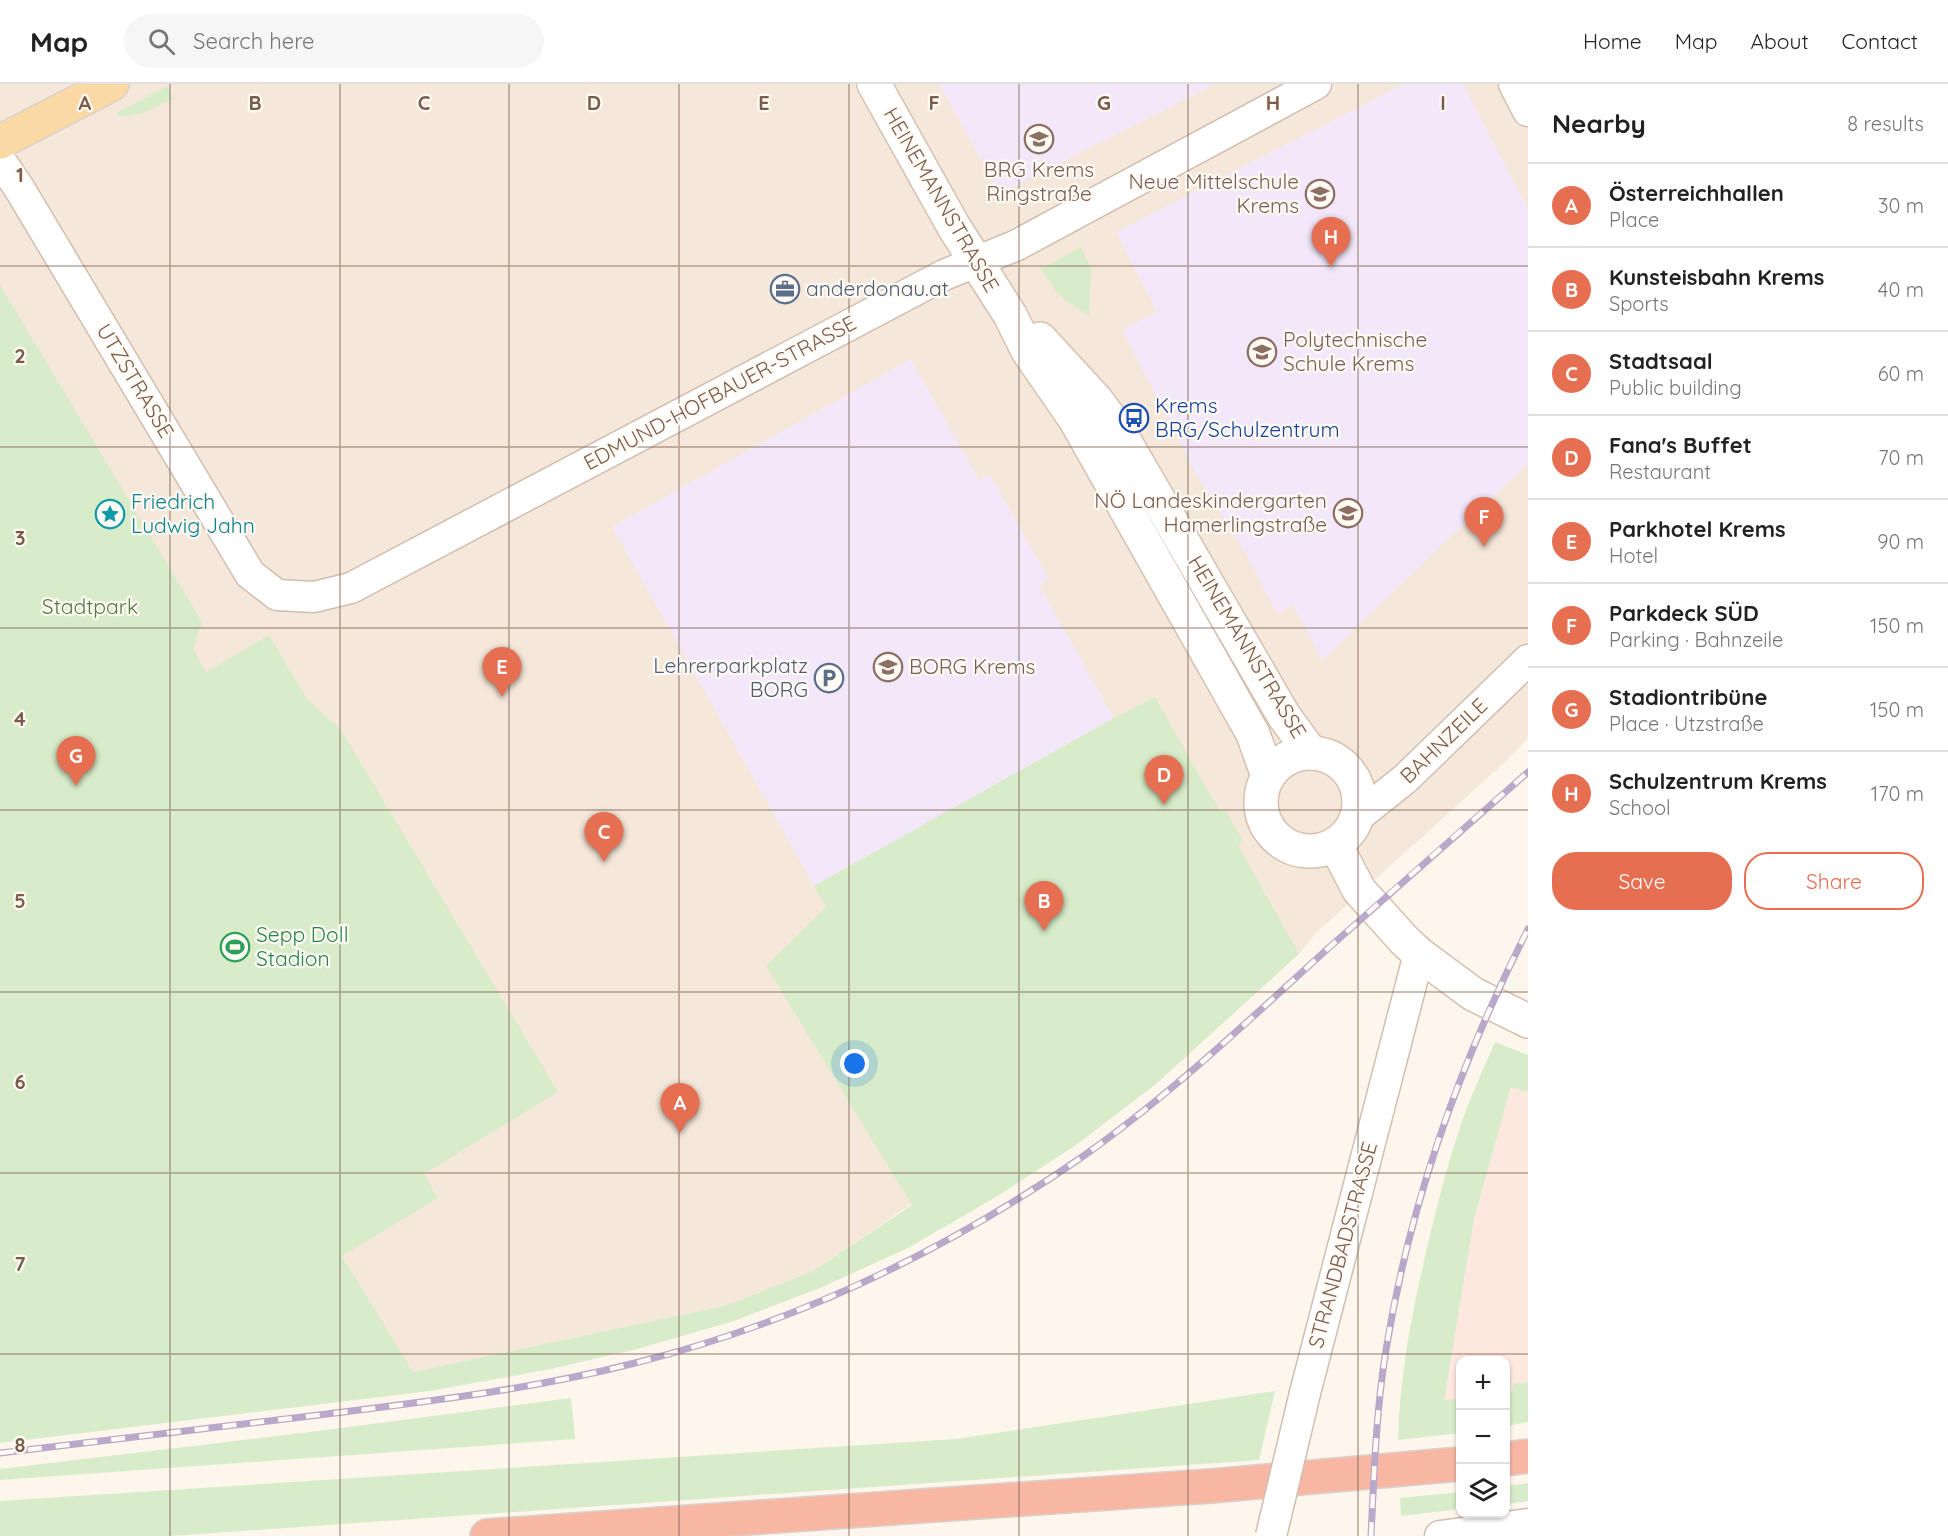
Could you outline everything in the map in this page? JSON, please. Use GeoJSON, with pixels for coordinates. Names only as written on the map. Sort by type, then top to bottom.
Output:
{"type":"FeatureCollection","features":[{"type":"Feature","properties":{"kind":"highway"},"geometry":{"type":"LineString","coordinates":[[1510,1458],[1528,1456]]}},
{"type":"Feature","properties":{"kind":"highway"},"geometry":{"type":"LineString","coordinates":[[487,1536],[1211,1486],[1456,1464]]}},
{"type":"Feature","properties":{"kind":"main road"},"geometry":{"type":"LineString","coordinates":[[0,142],[112,84]]}},
{"type":"Feature","properties":{"kind":"street","name":"HEINEMANNSTRASSE"},"geometry":{"type":"LineString","coordinates":[[874,84],[976,262],[1010,315],[1028,351],[1075,419],[1225,684],[1252,734],[1268,776]]}},
{"type":"Feature","properties":{"kind":"street","name":"EDMUND-HOFBAUER-STRASSE"},"geometry":{"type":"LineString","coordinates":[[277,595],[314,597],[351,588],[944,275],[1017,245],[1316,84]]}},
{"type":"Feature","properties":{"kind":"street"},"geometry":{"type":"LineString","coordinates":[[1514,84],[1528,111]]}},
{"type":"Feature","properties":{"kind":"street","name":"UTZSTRASSE"},"geometry":{"type":"LineString","coordinates":[[0,160],[20,188],[250,574],[277,595]]}},
{"type":"Feature","properties":{"kind":"street","name":"HEINEMANNSTRASSE"},"geometry":{"type":"LineString","coordinates":[[1010,315],[1041,340],[1097,401],[1117,428],[1284,716],[1311,753]]}},
{"type":"Feature","properties":{"kind":"street","name":"BAHNZEILE"},"geometry":{"type":"LineString","coordinates":[[1356,818],[1405,780],[1528,660]]}},
{"type":"Feature","properties":{"kind":"street"},"geometry":{"type":"LineString","coordinates":[[1311,753],[1333,759],[1350,774],[1359,795],[1356,818],[1348,833],[1335,844],[1319,850],[1300,850],[1282,843],[1269,830],[1261,813],[1261,794],[1268,776],[1279,764],[1294,756],[1311,753]]}},
{"type":"Feature","properties":{"kind":"street"},"geometry":{"type":"LineString","coordinates":[[1335,844],[1359,890],[1419,954],[1473,994],[1528,1021]]}},
{"type":"Feature","properties":{"kind":"street","name":"STRANDBADSTRASSE"},"geometry":{"type":"LineString","coordinates":[[1270,1536],[1419,954]]}},
{"type":"Feature","properties":{"kind":"street"},"geometry":{"type":"LineString","coordinates":[[1440,1536],[1528,1524]]}},
{"type":"Feature","properties":{"kind":"shaded area"},"geometry":{"type":"Polygon","coordinates":[[[0,84],[1528,84],[1528,738],[1504,763],[1317,932],[1299,954],[1188,1016],[813,1271],[728,1305],[413,1372],[0,1432],[0,84]]]}},
{"type":"Feature","properties":{"kind":"shaded area","name":"BRG Krems Ringstraße"},"geometry":{"type":"Polygon","coordinates":[[[939,84],[1215,84],[1000,194],[939,84]]]}},
{"type":"Feature","properties":{"kind":"shaded area"},"geometry":{"type":"Polygon","coordinates":[[[1404,84],[1463,84],[1528,209],[1528,468],[1526,465],[1322,660],[1293,605],[1277,614],[1246,554],[1195,472],[1122,330],[1157,312],[1116,232],[1404,84]]]}},
{"type":"Feature","properties":{"kind":"shaded area","name":"BORG Krems"},"geometry":{"type":"Polygon","coordinates":[[[911,359],[979,480],[990,475],[1049,579],[1039,585],[1114,718],[814,886],[612,527],[911,359]]]}},
{"type":"Feature","properties":{"kind":"shaded area"},"geometry":{"type":"Polygon","coordinates":[[[1511,1087],[1528,1092],[1528,1382],[1513,1384],[1510,1392],[1510,1356],[1456,1356],[1456,1399],[1443,1401],[1474,1219],[1511,1087]]]}},
{"type":"Feature","properties":{"kind":"green space"},"geometry":{"type":"Polygon","coordinates":[[[167,86],[173,99],[144,113],[119,117],[117,113],[167,86]]]}},
{"type":"Feature","properties":{"kind":"green space"},"geometry":{"type":"Polygon","coordinates":[[[1081,247],[1091,269],[1089,315],[1061,296],[1041,269],[1081,247]]]}},
{"type":"Feature","properties":{"kind":"green space","name":"Stadtpark"},"geometry":{"type":"Polygon","coordinates":[[[0,285],[202,622],[193,649],[206,672],[269,635],[307,699],[341,730],[558,1092],[424,1174],[438,1198],[342,1256],[413,1372],[728,1305],[813,1271],[912,1205],[766,966],[826,907],[814,886],[1155,697],[1220,812],[1225,809],[1243,842],[1238,845],[1299,954],[1156,1084],[1076,1145],[996,1197],[908,1248],[820,1288],[734,1321],[637,1349],[551,1369],[430,1391],[0,1443],[0,285]]]}},
{"type":"Feature","properties":{"kind":"green space"},"geometry":{"type":"Polygon","coordinates":[[[1495,1042],[1528,1055],[1528,1092],[1511,1087],[1474,1219],[1444,1400],[1456,1399],[1456,1433],[1398,1440],[1402,1384],[1421,1274],[1448,1164],[1473,1093],[1495,1042]]]}},
{"type":"Feature","properties":{"kind":"green space"},"geometry":{"type":"Polygon","coordinates":[[[1528,1382],[1528,1422],[1510,1425],[1510,1392],[1513,1384],[1528,1382]]]}},
{"type":"Feature","properties":{"kind":"green space"},"geometry":{"type":"Polygon","coordinates":[[[1275,1391],[1259,1460],[170,1536],[0,1536],[0,1501],[956,1439],[1275,1391]]]}},
{"type":"Feature","properties":{"kind":"green space"},"geometry":{"type":"Polygon","coordinates":[[[571,1398],[575,1439],[0,1480],[0,1469],[571,1398]]]}},
{"type":"Feature","properties":{"kind":"green space"},"geometry":{"type":"Polygon","coordinates":[[[1528,1483],[1528,1501],[1510,1503],[1510,1485],[1528,1483]]]}},
{"type":"Feature","properties":{"kind":"green space"},"geometry":{"type":"Polygon","coordinates":[[[1456,1492],[1456,1509],[1401,1516],[1400,1498],[1456,1492]]]}},
{"type":"Feature","properties":{"kind":"railway"},"geometry":{"type":"LineString","coordinates":[[0,1453],[405,1404],[559,1380],[695,1347],[811,1305],[923,1253],[977,1223],[1030,1191],[1115,1133],[1211,1054],[1528,772]]}},
{"type":"Feature","properties":{"kind":"railway"},"geometry":{"type":"LineString","coordinates":[[1371,1536],[1380,1396],[1396,1295],[1409,1240],[1440,1134],[1480,1030],[1528,929]]}},
{"type":"Feature","properties":{"kind":"place","name":"BRG Krems Ringstraße"},"geometry":{"type":"Point","coordinates":[1039,139]}},
{"type":"Feature","properties":{"kind":"place","name":"Neue Mittelschule Krems"},"geometry":{"type":"Point","coordinates":[1320,194]}},
{"type":"Feature","properties":{"kind":"place","name":"Schulzentrum Krems"},"geometry":{"type":"Point","coordinates":[1331,267]}},
{"type":"Feature","properties":{"kind":"place","name":"anderdonau.at"},"geometry":{"type":"Point","coordinates":[785,289]}},
{"type":"Feature","properties":{"kind":"place","name":"Polytechnische Schule Krems"},"geometry":{"type":"Point","coordinates":[1262,352]}},
{"type":"Feature","properties":{"kind":"place","name":"Krems BRG/Schulzentrum"},"geometry":{"type":"Point","coordinates":[1134,418]}},
{"type":"Feature","properties":{"kind":"place","name":"NÖ Landeskindergarten Hamerlingstraße"},"geometry":{"type":"Point","coordinates":[1348,513]}},
{"type":"Feature","properties":{"kind":"place","name":"Friedrich Ludwig Jahn"},"geometry":{"type":"Point","coordinates":[110,514]}},
{"type":"Feature","properties":{"kind":"place","name":"Parkdeck SÜD"},"geometry":{"type":"Point","coordinates":[1484,547]}},
{"type":"Feature","properties":{"kind":"place","name":"BORG Krems"},"geometry":{"type":"Point","coordinates":[888,667]}},
{"type":"Feature","properties":{"kind":"place","name":"Lehrerparkplatz BORG"},"geometry":{"type":"Point","coordinates":[829,678]}},
{"type":"Feature","properties":{"kind":"place","name":"Parkhotel Krems"},"geometry":{"type":"Point","coordinates":[502,697]}},
{"type":"Feature","properties":{"kind":"place","name":"Stadiontribüne"},"geometry":{"type":"Point","coordinates":[76,786]}},
{"type":"Feature","properties":{"kind":"place","name":"Fana's Buffet"},"geometry":{"type":"Point","coordinates":[1164,805]}},
{"type":"Feature","properties":{"kind":"place","name":"Stadtsaal"},"geometry":{"type":"Point","coordinates":[604,862]}},
{"type":"Feature","properties":{"kind":"place","name":"Kunsteisbahn Krems"},"geometry":{"type":"Point","coordinates":[1044,931]}},
{"type":"Feature","properties":{"kind":"place","name":"Sepp Doll Stadion"},"geometry":{"type":"Point","coordinates":[235,947]}},
{"type":"Feature","properties":{"kind":"place","name":"Österreichhallen"},"geometry":{"type":"Point","coordinates":[680,1133]}}]}
